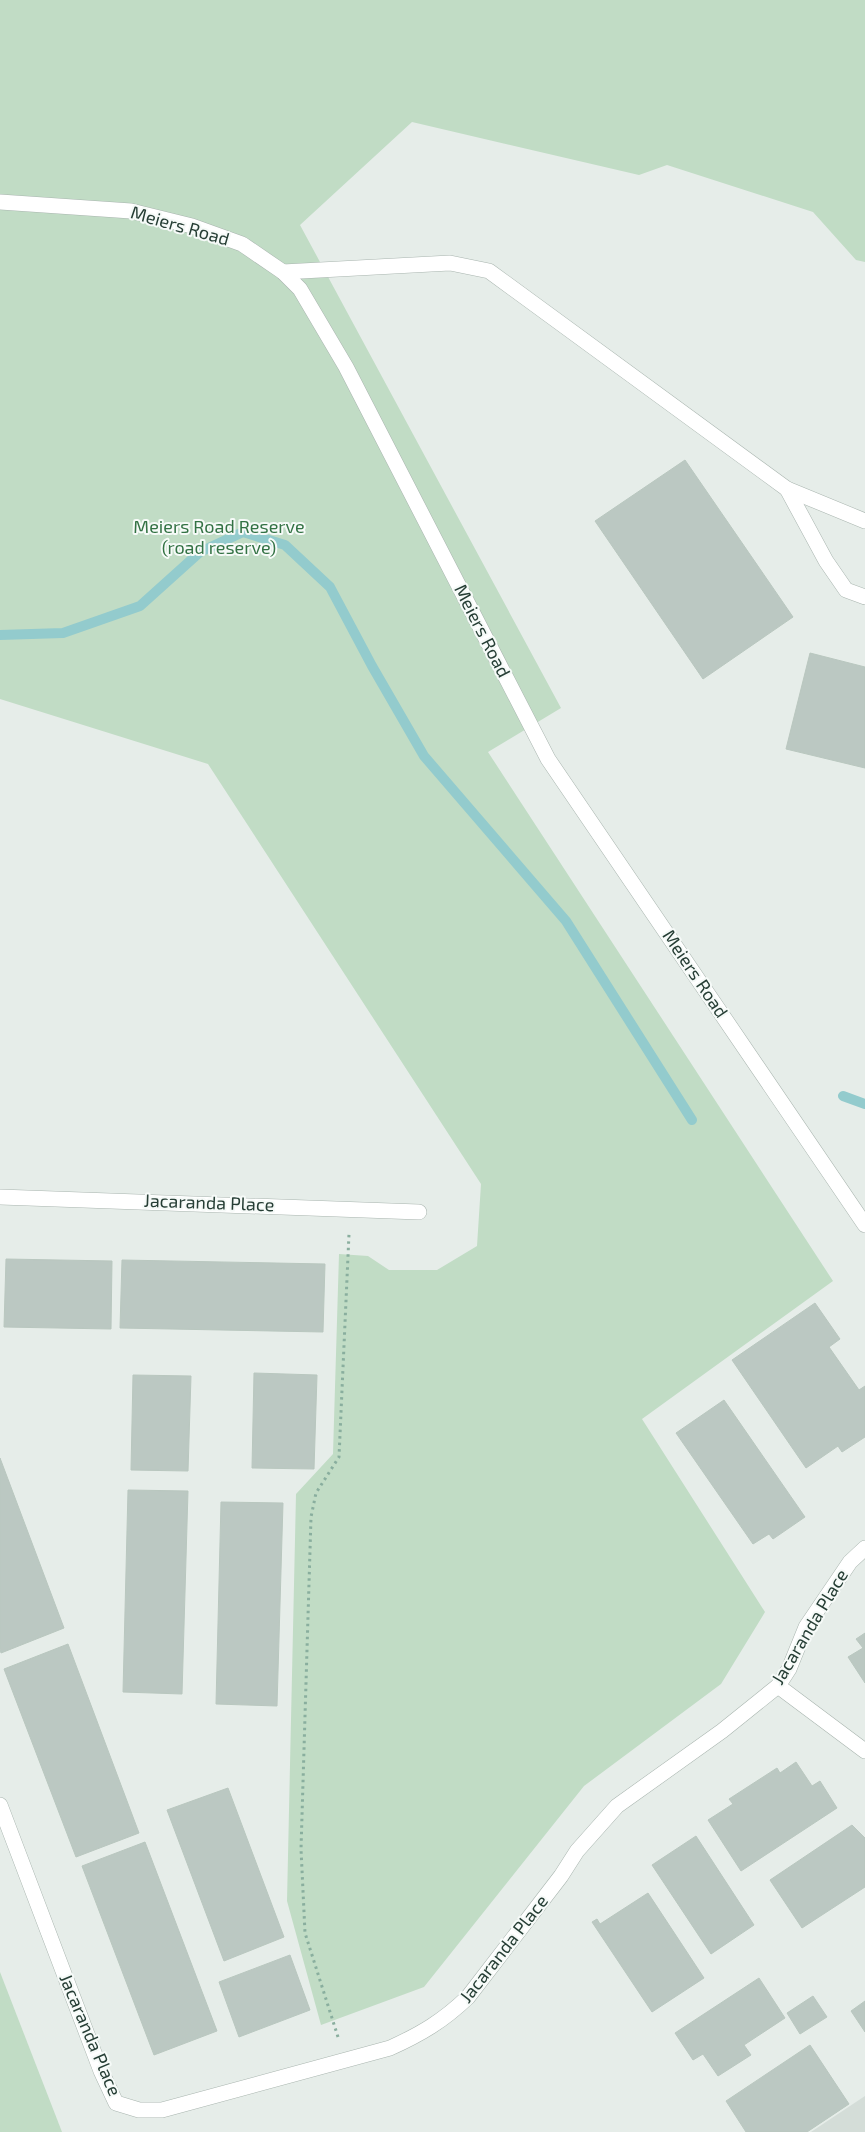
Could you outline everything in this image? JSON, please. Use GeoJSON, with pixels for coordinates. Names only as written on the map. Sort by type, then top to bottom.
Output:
{"type":"FeatureCollection","features":[{"type":"Feature","properties":{"kind":"street","name":"Meiers Road"},"geometry":{"type":"LineString","coordinates":[[0,202],[131,211],[183,223],[242,244],[283,272],[300,289],[346,367],[548,759],[865,1225]]}},
{"type":"Feature","properties":{"kind":"street"},"geometry":{"type":"LineString","coordinates":[[283,272],[450,263],[489,271],[787,489],[865,521]]}},
{"type":"Feature","properties":{"kind":"street"},"geometry":{"type":"LineString","coordinates":[[787,489],[826,561],[846,590],[865,598]]}},
{"type":"Feature","properties":{"kind":"street","name":"Jacaranda Place"},"geometry":{"type":"LineString","coordinates":[[0,1197],[418,1212]]}},
{"type":"Feature","properties":{"kind":"street","name":"Jacaranda Place"},"geometry":{"type":"LineString","coordinates":[[0,1805],[109,2090],[116,2103],[139,2110],[162,2110],[390,2048],[425,2032],[452,2013],[468,1997],[561,1876],[577,1852],[617,1806],[722,1730],[778,1686],[789,1669],[806,1627],[850,1562],[865,1548]]}},
{"type":"Feature","properties":{"kind":"street"},"geometry":{"type":"LineString","coordinates":[[778,1686],[865,1750]]}},
{"type":"Feature","properties":{"kind":"path"},"geometry":{"type":"LineString","coordinates":[[339,2040],[305,1933],[301,1849],[311,1517],[316,1494],[339,1457],[350,1230]]}},
{"type":"Feature","properties":{"kind":"shaded area"},"geometry":{"type":"Polygon","coordinates":[[[865,2096],[865,2132],[811,2132],[865,2096]]]}},
{"type":"Feature","properties":{"kind":"green space","name":"Meiers Road Reserve (road reserve)"},"geometry":{"type":"Polygon","coordinates":[[[0,0],[865,0],[865,262],[856,260],[813,212],[667,165],[639,175],[412,122],[300,225],[561,708],[488,752],[833,1281],[642,1419],[765,1612],[721,1684],[584,1786],[424,1987],[321,2025],[287,1901],[296,1494],[333,1454],[339,1254],[368,1256],[389,1270],[437,1270],[477,1246],[481,1184],[208,764],[0,699],[0,0]]]}},
{"type":"Feature","properties":{"kind":"green space"},"geometry":{"type":"Polygon","coordinates":[[[0,1972],[62,2132],[0,2132],[0,1972]]]}},
{"type":"Feature","properties":{"kind":"building"},"geometry":{"type":"Polygon","coordinates":[[[685,460],[793,617],[703,679],[595,521],[685,460]]]}},
{"type":"Feature","properties":{"kind":"building"},"geometry":{"type":"Polygon","coordinates":[[[810,653],[865,667],[865,768],[786,749],[810,653]]]}},
{"type":"Feature","properties":{"kind":"building"},"geometry":{"type":"Polygon","coordinates":[[[6,1259],[112,1261],[111,1329],[4,1327],[6,1259]]]}},
{"type":"Feature","properties":{"kind":"building"},"geometry":{"type":"Polygon","coordinates":[[[122,1260],[325,1264],[323,1332],[120,1328],[122,1260]]]}},
{"type":"Feature","properties":{"kind":"building"},"geometry":{"type":"Polygon","coordinates":[[[815,1303],[840,1339],[829,1347],[859,1390],[865,1386],[865,1437],[842,1452],[838,1446],[806,1468],[732,1360],[815,1303]]]}},
{"type":"Feature","properties":{"kind":"building"},"geometry":{"type":"Polygon","coordinates":[[[254,1373],[317,1375],[314,1469],[252,1468],[254,1373]]]}},
{"type":"Feature","properties":{"kind":"building"},"geometry":{"type":"Polygon","coordinates":[[[133,1375],[191,1376],[188,1471],[131,1470],[133,1375]]]}},
{"type":"Feature","properties":{"kind":"building"},"geometry":{"type":"Polygon","coordinates":[[[724,1400],[805,1517],[773,1539],[769,1534],[753,1544],[676,1433],[724,1400]]]}},
{"type":"Feature","properties":{"kind":"building"},"geometry":{"type":"Polygon","coordinates":[[[0,1458],[64,1628],[1,1653],[0,1649],[0,1458]]]}},
{"type":"Feature","properties":{"kind":"building"},"geometry":{"type":"Polygon","coordinates":[[[128,1490],[188,1491],[182,1694],[123,1692],[128,1490]]]}},
{"type":"Feature","properties":{"kind":"building"},"geometry":{"type":"Polygon","coordinates":[[[221,1502],[283,1503],[277,1706],[216,1704],[221,1502]]]}},
{"type":"Feature","properties":{"kind":"building"},"geometry":{"type":"Polygon","coordinates":[[[865,1633],[865,1683],[848,1657],[863,1648],[856,1639],[865,1633]]]}},
{"type":"Feature","properties":{"kind":"building"},"geometry":{"type":"Polygon","coordinates":[[[68,1644],[139,1833],[76,1857],[4,1669],[68,1644]]]}},
{"type":"Feature","properties":{"kind":"building"},"geometry":{"type":"Polygon","coordinates":[[[796,1762],[812,1786],[820,1781],[837,1808],[741,1871],[708,1820],[733,1804],[729,1799],[777,1768],[780,1773],[796,1762]]]}},
{"type":"Feature","properties":{"kind":"building"},"geometry":{"type":"Polygon","coordinates":[[[228,1788],[284,1937],[224,1961],[167,1810],[228,1788]]]}},
{"type":"Feature","properties":{"kind":"building"},"geometry":{"type":"Polygon","coordinates":[[[852,1825],[865,1838],[865,1887],[802,1928],[770,1880],[852,1825]]]}},
{"type":"Feature","properties":{"kind":"building"},"geometry":{"type":"Polygon","coordinates":[[[696,1836],[754,1925],[711,1954],[652,1865],[696,1836]]]}},
{"type":"Feature","properties":{"kind":"building"},"geometry":{"type":"Polygon","coordinates":[[[145,1842],[217,2031],[154,2055],[82,1866],[145,1842]]]}},
{"type":"Feature","properties":{"kind":"building"},"geometry":{"type":"Polygon","coordinates":[[[648,1893],[704,1978],[652,2012],[592,1922],[597,1919],[600,1924],[648,1893]]]}},
{"type":"Feature","properties":{"kind":"building"},"geometry":{"type":"Polygon","coordinates":[[[290,1955],[310,2010],[239,2037],[219,1982],[290,1955]]]}},
{"type":"Feature","properties":{"kind":"building"},"geometry":{"type":"Polygon","coordinates":[[[759,1978],[785,2018],[744,2045],[751,2055],[718,2076],[703,2054],[693,2060],[675,2033],[759,1978]]]}},
{"type":"Feature","properties":{"kind":"building"},"geometry":{"type":"Polygon","coordinates":[[[813,1996],[827,2017],[800,2034],[787,2013],[813,1996]]]}},
{"type":"Feature","properties":{"kind":"building"},"geometry":{"type":"Polygon","coordinates":[[[865,2001],[865,2032],[851,2011],[865,2001]]]}},
{"type":"Feature","properties":{"kind":"building"},"geometry":{"type":"Polygon","coordinates":[[[810,2045],[849,2104],[807,2132],[746,2132],[726,2101],[810,2045]]]}},
{"type":"Feature","properties":{"kind":"waterway"},"geometry":{"type":"LineString","coordinates":[[0,635],[63,633],[140,606],[200,552],[243,532],[285,545],[330,587],[372,666],[424,756],[566,921],[692,1120]]}},
{"type":"Feature","properties":{"kind":"waterway"},"geometry":{"type":"LineString","coordinates":[[843,1096],[865,1104]]}}]}
